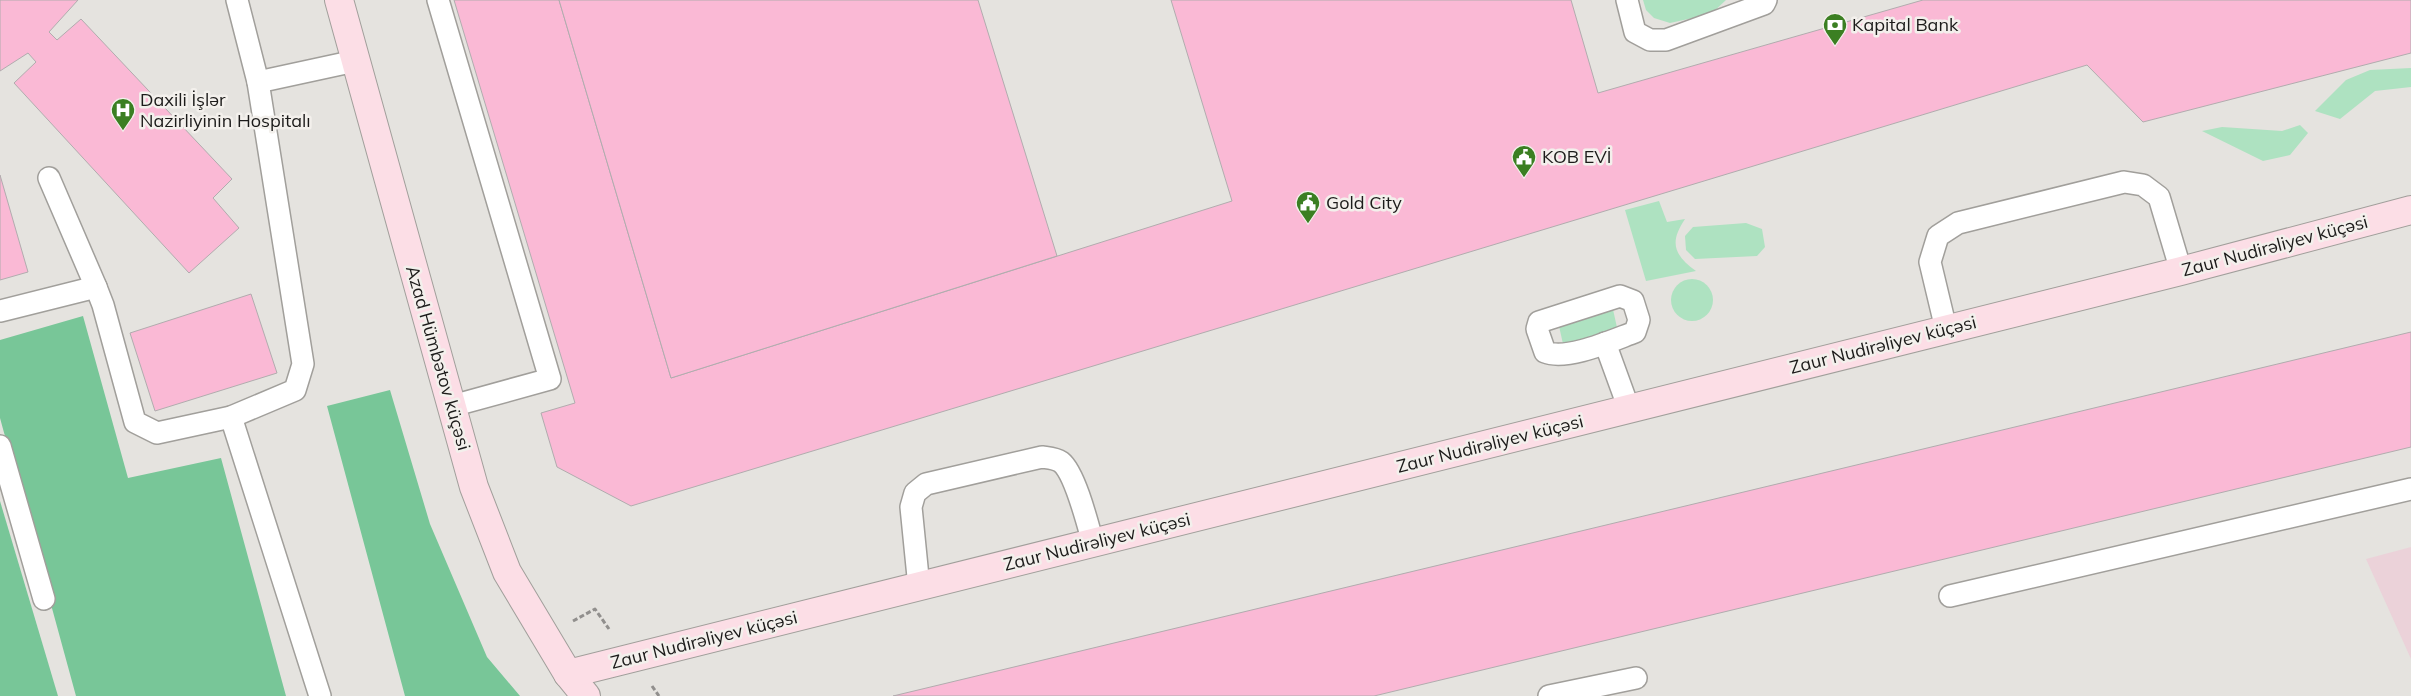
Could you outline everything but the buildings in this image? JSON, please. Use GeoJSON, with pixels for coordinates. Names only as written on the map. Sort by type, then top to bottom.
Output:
{"type":"FeatureCollection","features":[{"type":"Feature","properties":{"kind":"street","name":"Azad Hümbətov küçəsi"},"geometry":{"type":"LineString","coordinates":[[339,0],[474,487],[507,572],[568,674],[586,696]]}},
{"type":"Feature","properties":{"kind":"street","name":"Zaur Nudirəliyev küçəsi"},"geometry":{"type":"LineString","coordinates":[[568,674],[2181,271],[2411,210]]}},
{"type":"Feature","properties":{"kind":"lane"},"geometry":{"type":"LineString","coordinates":[[49,178],[103,305],[135,422],[157,432],[231,417],[295,390],[303,364],[258,82],[237,0]]}},
{"type":"Feature","properties":{"kind":"lane"},"geometry":{"type":"LineString","coordinates":[[438,0],[550,379],[452,406]]}},
{"type":"Feature","properties":{"kind":"lane"},"geometry":{"type":"LineString","coordinates":[[1627,0],[1635,32],[1650,40],[1666,40],[1764,4],[1766,0]]}},
{"type":"Feature","properties":{"kind":"lane"},"geometry":{"type":"LineString","coordinates":[[258,82],[355,60]]}},
{"type":"Feature","properties":{"kind":"lane"},"geometry":{"type":"LineString","coordinates":[[1946,329],[1930,262],[1938,236],[1958,223],[2124,182],[2143,185],[2159,197],[2181,271]]}},
{"type":"Feature","properties":{"kind":"lane"},"geometry":{"type":"LineString","coordinates":[[0,311],[96,287]]}},
{"type":"Feature","properties":{"kind":"lane"},"geometry":{"type":"LineString","coordinates":[[1605,343],[1629,409]]}},
{"type":"Feature","properties":{"kind":"lane"},"geometry":{"type":"LineString","coordinates":[[231,417],[320,696]]}},
{"type":"Feature","properties":{"kind":"lane"},"geometry":{"type":"LineString","coordinates":[[0,446],[44,599]]}},
{"type":"Feature","properties":{"kind":"lane"},"geometry":{"type":"LineString","coordinates":[[919,587],[911,507],[915,493],[926,484],[1042,457],[1053,458],[1063,463],[1081,499],[1093,543]]}},
{"type":"Feature","properties":{"kind":"lane"},"geometry":{"type":"LineString","coordinates":[[1950,596],[2411,490]]}},
{"type":"Feature","properties":{"kind":"lane"},"geometry":{"type":"LineString","coordinates":[[1549,696],[1636,678]]}},
{"type":"Feature","properties":{"kind":"shaded area"},"geometry":{"type":"Polygon","coordinates":[[[2411,547],[2411,659],[2366,559],[2411,547]]]}},
{"type":"Feature","properties":{"kind":"green space"},"geometry":{"type":"Polygon","coordinates":[[[1643,0],[1726,0],[1711,14],[1670,23],[1654,18],[1646,10],[1643,0]]]}},
{"type":"Feature","properties":{"kind":"green space"},"geometry":{"type":"Polygon","coordinates":[[[2411,68],[2411,87],[2375,91],[2340,119],[2315,111],[2346,80],[2370,70],[2411,68]]]}},
{"type":"Feature","properties":{"kind":"green space"},"geometry":{"type":"Polygon","coordinates":[[[2300,125],[2308,133],[2290,155],[2263,161],[2202,131],[2222,127],[2282,131],[2300,125]]]}},
{"type":"Feature","properties":{"kind":"green space"},"geometry":{"type":"Polygon","coordinates":[[[1659,201],[1667,222],[1685,219],[1677,235],[1676,248],[1683,260],[1696,271],[1646,281],[1625,210],[1659,201]]]}},
{"type":"Feature","properties":{"kind":"green space"},"geometry":{"type":"Polygon","coordinates":[[[1746,223],[1762,229],[1765,247],[1757,256],[1695,259],[1686,250],[1685,236],[1693,227],[1746,223]]]}},
{"type":"Feature","properties":{"kind":"green space"},"geometry":{"type":"Polygon","coordinates":[[[1688,279],[1696,279],[1707,285],[1713,300],[1707,315],[1696,321],[1688,321],[1677,315],[1671,304],[1671,296],[1677,285],[1688,279]]]}},
{"type":"Feature","properties":{"kind":"green space"},"geometry":{"type":"Polygon","coordinates":[[[1612,305],[1618,332],[1563,344],[1557,317],[1612,305]]]}},
{"type":"Feature","properties":{"kind":"green space"},"geometry":{"type":"Polygon","coordinates":[[[83,316],[128,478],[221,458],[286,696],[76,696],[0,418],[0,340],[83,316]]]}},
{"type":"Feature","properties":{"kind":"green space"},"geometry":{"type":"Polygon","coordinates":[[[390,390],[430,524],[487,657],[520,696],[405,696],[327,406],[390,390]]]}},
{"type":"Feature","properties":{"kind":"green space"},"geometry":{"type":"Polygon","coordinates":[[[0,501],[58,696],[0,696],[0,501]]]}},
{"type":"Feature","properties":{"kind":"place","name":"Kapital Bank"},"geometry":{"type":"Point","coordinates":[1835,46]}},
{"type":"Feature","properties":{"kind":"place","name":"Daxili İşlər Nazirliyinin Hospitalı"},"geometry":{"type":"Point","coordinates":[123,131]}},
{"type":"Feature","properties":{"kind":"place","name":"KOB EVİ"},"geometry":{"type":"Point","coordinates":[1524,178]}},
{"type":"Feature","properties":{"kind":"place","name":"Gold City"},"geometry":{"type":"Point","coordinates":[1308,224]}}]}
